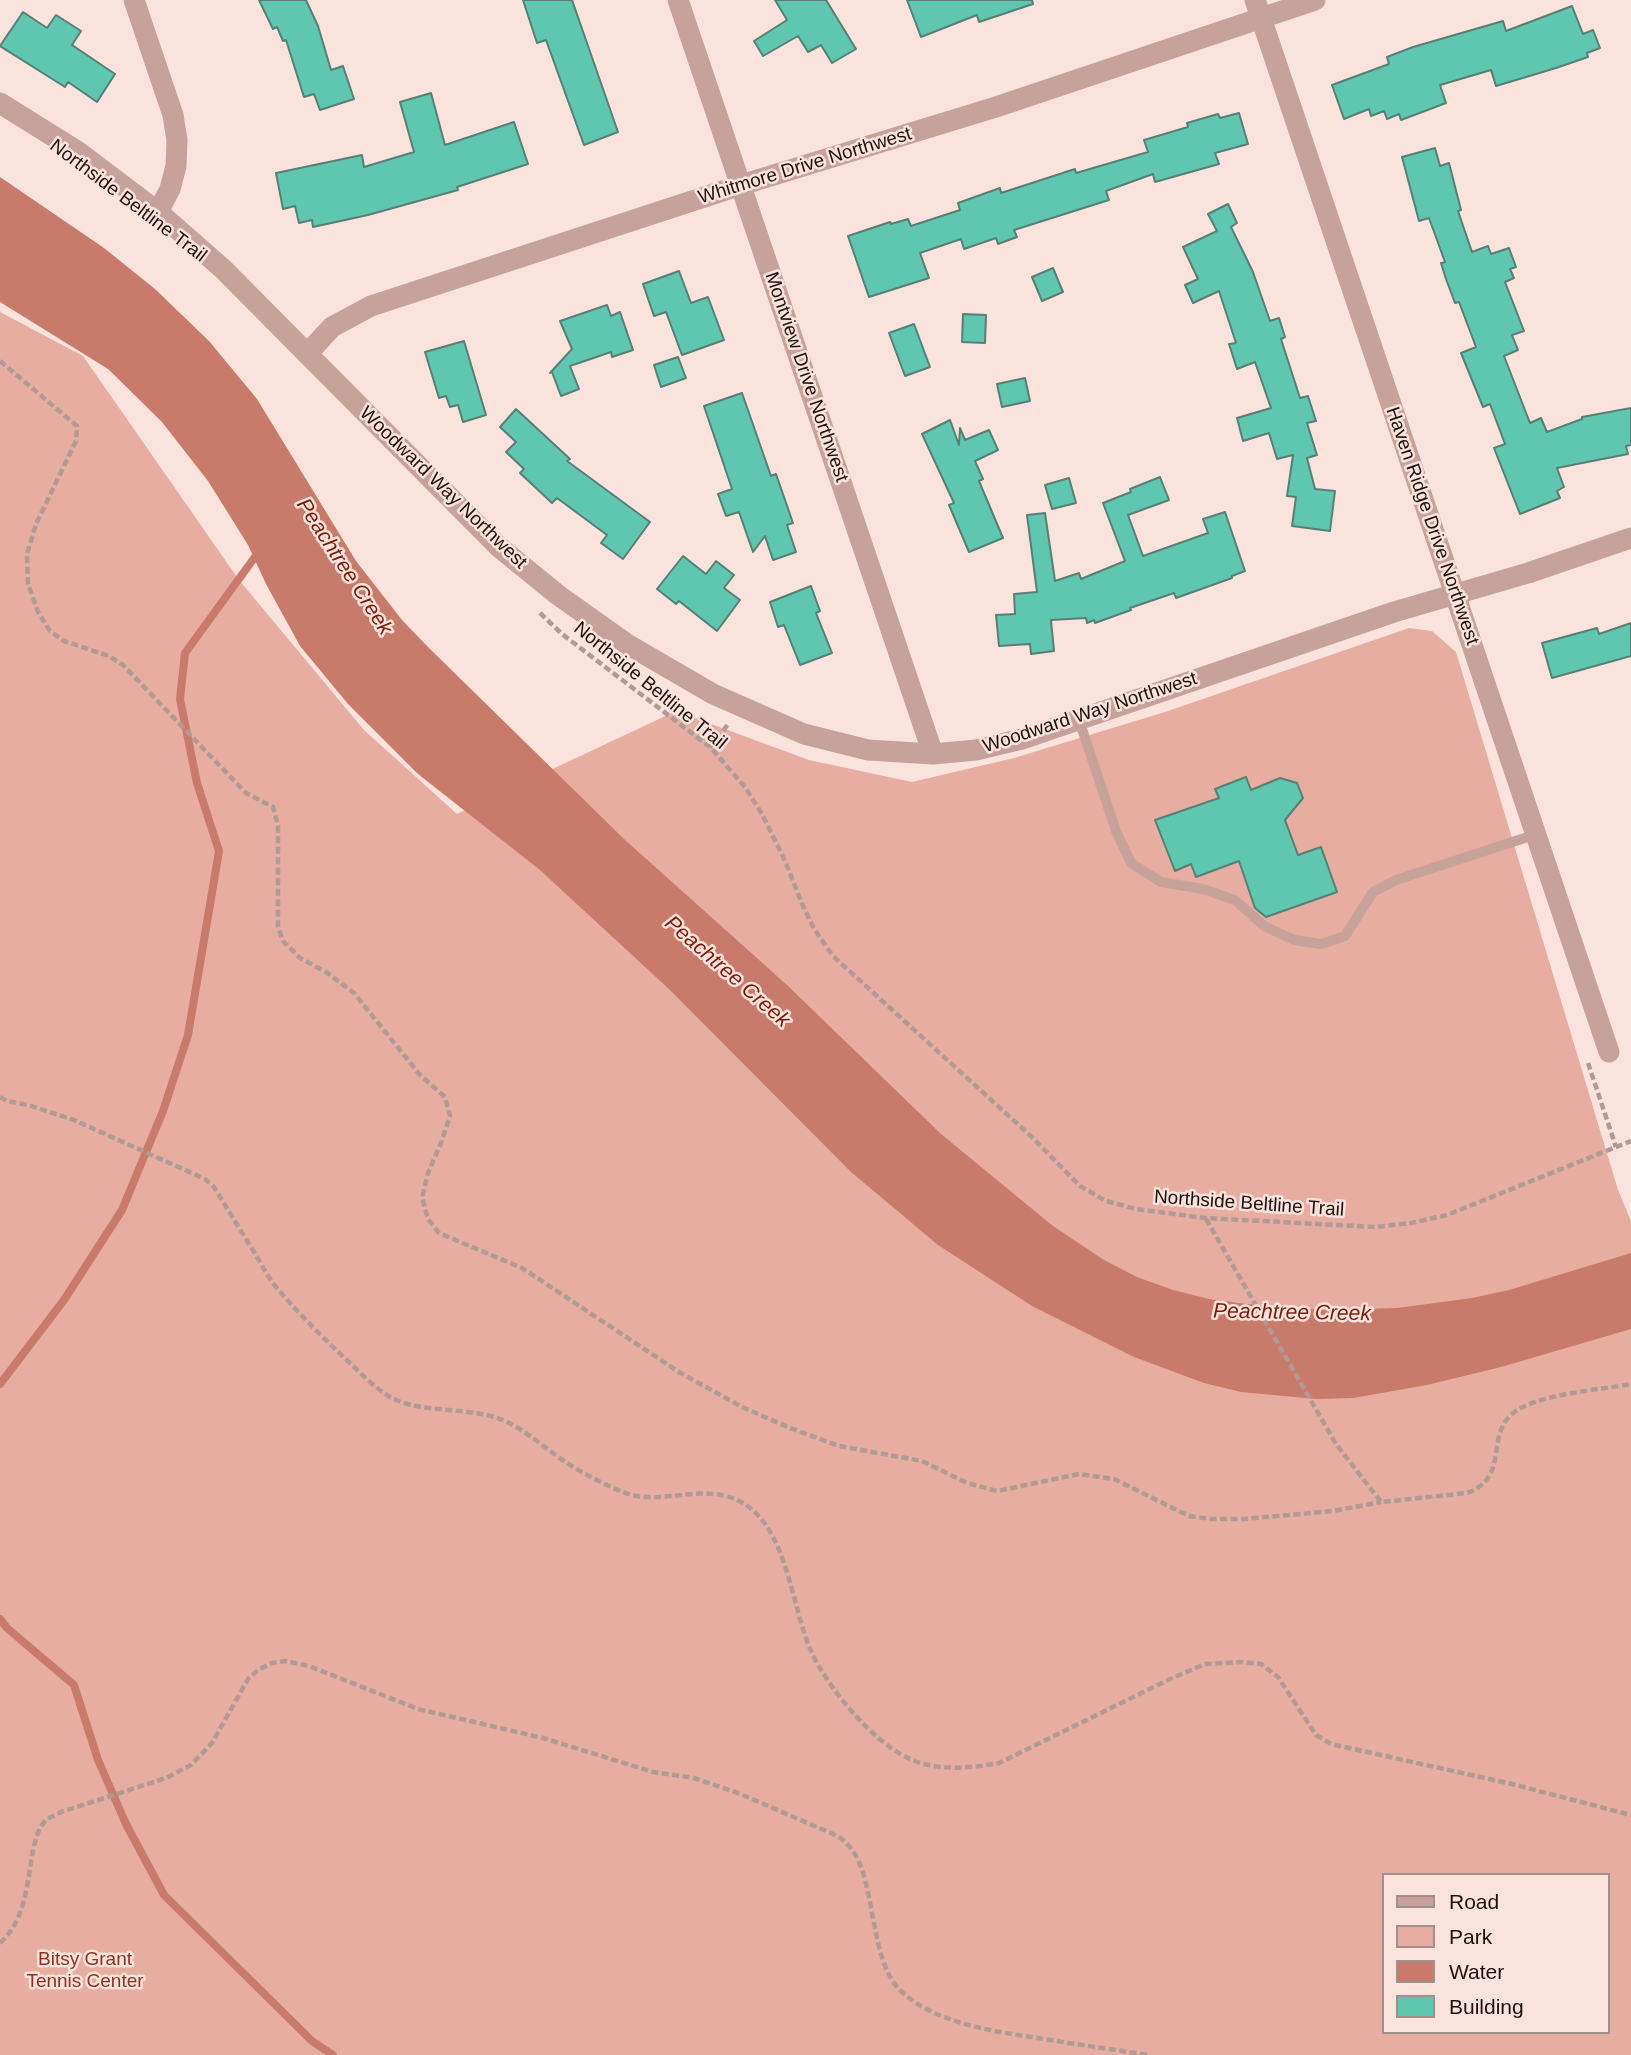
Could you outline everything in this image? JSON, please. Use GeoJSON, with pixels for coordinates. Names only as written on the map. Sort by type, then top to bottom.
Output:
{"type":"FeatureCollection","features":[{"type":"Feature","properties":{"kind":"street"},"geometry":{"type":"LineString","coordinates":[[134,0],[173,115],[177,140],[176,166],[170,189],[158,212]]}},
{"type":"Feature","properties":{"kind":"street","name":"Montview Drive Northwest"},"geometry":{"type":"LineString","coordinates":[[678,0],[933,754]]}},
{"type":"Feature","properties":{"kind":"street","name":"Whitmore Drive Northwest"},"geometry":{"type":"LineString","coordinates":[[307,354],[332,327],[371,306],[741,185],[996,107],[1257,9],[1315,0]]}},
{"type":"Feature","properties":{"kind":"street","name":"Haven Ridge Drive Northwest"},"geometry":{"type":"LineString","coordinates":[[1257,9],[1609,1052]]}},
{"type":"Feature","properties":{"kind":"street","name":"Woodward Way Northwest"},"geometry":{"type":"LineString","coordinates":[[0,103],[80,153],[158,212],[223,269],[499,547],[558,595],[627,645],[713,694],[804,734],[867,750],[933,754],[976,750],[1022,739],[1394,612],[1528,573],[1631,538]]}},
{"type":"Feature","properties":{"kind":"lane"},"geometry":{"type":"LineString","coordinates":[[1079,720],[1116,831],[1132,863],[1161,882],[1203,889],[1235,900],[1264,926],[1294,940],[1321,944],[1345,936],[1373,892],[1396,880],[1536,834]]}},
{"type":"Feature","properties":{"kind":"path"},"geometry":{"type":"LineString","coordinates":[[0,361],[77,426],[76,441],[36,524],[27,554],[28,584],[38,612],[50,631],[65,641],[109,656],[123,665],[246,793],[273,807],[278,826],[278,926],[283,941],[300,958],[326,972],[354,993],[420,1075],[445,1097],[450,1116],[428,1173],[422,1198],[428,1220],[439,1233],[522,1268],[679,1372],[742,1408],[839,1446],[922,1461],[967,1483],[997,1491],[1079,1474],[1114,1479],[1189,1516],[1211,1519],[1244,1519],[1332,1511],[1381,1502],[1467,1493],[1478,1489],[1488,1480],[1496,1464],[1502,1426],[1523,1406],[1547,1398],[1631,1384]]}},
{"type":"Feature","properties":{"kind":"path","name":"Northside Beltline Trail"},"geometry":{"type":"LineString","coordinates":[[533,605],[562,635],[710,747],[744,787],[761,814],[785,861],[814,929],[833,956],[1033,1138],[1080,1186],[1106,1201],[1136,1209],[1205,1218],[1375,1227],[1411,1223],[1447,1215],[1631,1141]]}},
{"type":"Feature","properties":{"kind":"path"},"geometry":{"type":"LineString","coordinates":[[1609,1052],[1586,1059],[1616,1147]]}},
{"type":"Feature","properties":{"kind":"path"},"geometry":{"type":"LineString","coordinates":[[0,1097],[74,1120],[205,1179],[214,1188],[274,1285],[311,1325],[376,1387],[400,1401],[486,1414],[509,1423],[569,1465],[626,1494],[649,1498],[693,1493],[719,1494],[744,1504],[764,1523],[780,1549],[810,1650],[825,1678],[873,1732],[896,1752],[915,1762],[947,1768],[999,1763],[1205,1664],[1242,1662],[1261,1664],[1278,1677],[1316,1734],[1331,1744],[1511,1784],[1631,1815]]}},
{"type":"Feature","properties":{"kind":"path"},"geometry":{"type":"LineString","coordinates":[[1205,1218],[1336,1444],[1381,1502]]}},
{"type":"Feature","properties":{"kind":"path"},"geometry":{"type":"LineString","coordinates":[[0,1944],[17,1923],[35,1843],[46,1820],[61,1812],[166,1778],[191,1765],[212,1744],[248,1679],[272,1663],[286,1661],[309,1666],[418,1709],[543,1738],[653,1772],[694,1778],[833,1833],[847,1843],[859,1861],[886,1966],[899,1989],[919,2005],[943,2017],[978,2026],[1147,2055]]}},
{"type":"Feature","properties":{"kind":"green space","name":"Bitsy Grant Tennis Center"},"geometry":{"type":"Polygon","coordinates":[[[0,312],[83,356],[239,580],[364,730],[457,814],[676,711],[809,760],[912,782],[1014,758],[1165,712],[1409,628],[1432,631],[1456,652],[1618,1190],[1631,1221],[1631,2055],[0,2055],[0,312]]]}},
{"type":"Feature","properties":{"kind":"water","name":"Peachtree Creek"},"geometry":{"type":"Polygon","coordinates":[[[0,177],[104,248],[155,289],[209,341],[257,399],[356,561],[402,620],[624,839],[787,985],[941,1134],[1053,1226],[1104,1260],[1137,1277],[1173,1290],[1209,1299],[1322,1310],[1397,1308],[1472,1298],[1509,1290],[1631,1253],[1631,1329],[1501,1367],[1427,1385],[1353,1398],[1316,1399],[1241,1392],[1204,1383],[1134,1357],[1032,1306],[938,1245],[851,1172],[670,990],[540,870],[418,774],[348,704],[300,646],[248,545],[208,481],[162,422],[108,369],[0,302],[0,177]]]}},
{"type":"Feature","properties":{"kind":"building"},"geometry":{"type":"Polygon","coordinates":[[[259,0],[306,0],[318,26],[331,70],[343,66],[354,99],[320,110],[314,94],[304,97],[286,40],[283,41],[277,27],[273,29],[259,0]]]}},
{"type":"Feature","properties":{"kind":"building"},"geometry":{"type":"Polygon","coordinates":[[[523,0],[572,0],[618,132],[584,145],[546,40],[537,43],[523,0]]]}},
{"type":"Feature","properties":{"kind":"building"},"geometry":{"type":"Polygon","coordinates":[[[775,0],[826,0],[856,49],[832,63],[821,45],[808,52],[798,36],[763,56],[754,41],[787,20],[775,0]]]}},
{"type":"Feature","properties":{"kind":"building"},"geometry":{"type":"Polygon","coordinates":[[[907,0],[1032,0],[1033,4],[979,22],[977,15],[921,37],[907,0]]]}},
{"type":"Feature","properties":{"kind":"building"},"geometry":{"type":"Polygon","coordinates":[[[1572,6],[1583,34],[1593,30],[1600,48],[1587,53],[1588,57],[1496,86],[1491,70],[1440,85],[1446,103],[1401,120],[1399,114],[1387,119],[1384,111],[1371,116],[1369,109],[1344,119],[1332,85],[1389,64],[1387,57],[1503,21],[1506,31],[1572,6]]]}},
{"type":"Feature","properties":{"kind":"building"},"geometry":{"type":"Polygon","coordinates":[[[23,12],[47,28],[56,15],[81,31],[72,45],[115,74],[97,102],[68,82],[65,87],[0,46],[23,12]]]}},
{"type":"Feature","properties":{"kind":"building"},"geometry":{"type":"Polygon","coordinates":[[[431,93],[445,145],[514,122],[528,164],[457,187],[458,190],[313,227],[312,220],[299,223],[295,206],[283,209],[276,173],[362,155],[364,167],[414,152],[400,102],[431,93]]]}},
{"type":"Feature","properties":{"kind":"building"},"geometry":{"type":"Polygon","coordinates":[[[1239,113],[1248,144],[1215,153],[1219,164],[1155,182],[1153,174],[1106,191],[1109,200],[1014,230],[1017,237],[998,244],[996,238],[964,249],[961,239],[920,253],[929,278],[869,297],[848,236],[908,219],[911,226],[960,210],[958,203],[1000,188],[1001,193],[1075,169],[1076,173],[1148,152],[1144,140],[1188,127],[1187,123],[1218,114],[1220,118],[1239,113]]]}},
{"type":"Feature","properties":{"kind":"building"},"geometry":{"type":"Polygon","coordinates":[[[1435,148],[1440,166],[1449,163],[1461,210],[1458,211],[1472,252],[1488,246],[1491,254],[1509,248],[1516,267],[1510,269],[1514,278],[1505,282],[1524,331],[1512,335],[1518,350],[1504,356],[1530,423],[1541,418],[1547,432],[1582,417],[1631,408],[1631,445],[1626,446],[1628,454],[1557,468],[1564,487],[1557,491],[1560,498],[1520,514],[1494,448],[1505,444],[1490,404],[1483,407],[1461,353],[1476,347],[1459,302],[1455,303],[1446,279],[1441,263],[1445,262],[1429,218],[1419,221],[1402,157],[1435,148]]]}},
{"type":"Feature","properties":{"kind":"building"},"geometry":{"type":"Polygon","coordinates":[[[1228,204],[1237,223],[1231,227],[1253,272],[1270,321],[1279,318],[1285,337],[1281,339],[1300,398],[1308,396],[1316,421],[1307,423],[1317,455],[1307,458],[1315,489],[1335,491],[1330,531],[1292,526],[1296,497],[1287,496],[1293,455],[1277,459],[1269,433],[1243,441],[1237,418],[1271,408],[1255,362],[1237,369],[1229,344],[1236,343],[1219,291],[1193,303],[1185,285],[1198,279],[1183,247],[1217,231],[1208,214],[1228,204]]]}},
{"type":"Feature","properties":{"kind":"building"},"geometry":{"type":"Polygon","coordinates":[[[1053,268],[1063,292],[1042,301],[1032,277],[1053,268]]]}},
{"type":"Feature","properties":{"kind":"building"},"geometry":{"type":"Polygon","coordinates":[[[679,271],[691,303],[708,297],[724,340],[682,355],[666,312],[654,316],[643,284],[679,271]]]}},
{"type":"Feature","properties":{"kind":"building"},"geometry":{"type":"Polygon","coordinates":[[[607,305],[611,316],[620,312],[633,350],[612,357],[611,352],[570,366],[579,389],[561,396],[552,372],[550,373],[572,349],[560,321],[607,305]]]}},
{"type":"Feature","properties":{"kind":"building"},"geometry":{"type":"Polygon","coordinates":[[[963,314],[986,315],[985,343],[962,342],[963,314]]]}},
{"type":"Feature","properties":{"kind":"building"},"geometry":{"type":"Polygon","coordinates":[[[914,324],[930,367],[905,376],[889,333],[914,324]]]}},
{"type":"Feature","properties":{"kind":"building"},"geometry":{"type":"Polygon","coordinates":[[[464,341],[486,415],[463,422],[458,405],[450,407],[446,396],[439,398],[425,352],[464,341]]]}},
{"type":"Feature","properties":{"kind":"building"},"geometry":{"type":"Polygon","coordinates":[[[678,357],[686,378],[661,387],[654,365],[678,357]]]}},
{"type":"Feature","properties":{"kind":"building"},"geometry":{"type":"Polygon","coordinates":[[[1025,378],[1030,401],[1002,407],[997,384],[1025,378]]]}},
{"type":"Feature","properties":{"kind":"building"},"geometry":{"type":"Polygon","coordinates":[[[742,393],[771,476],[776,474],[793,523],[787,525],[796,552],[773,560],[765,536],[753,552],[739,512],[726,516],[718,494],[732,489],[704,406],[742,393]]]}},
{"type":"Feature","properties":{"kind":"building"},"geometry":{"type":"Polygon","coordinates":[[[516,409],[570,459],[567,461],[650,522],[623,559],[601,543],[607,535],[557,498],[552,503],[520,473],[524,469],[506,452],[516,442],[500,427],[516,409]]]}},
{"type":"Feature","properties":{"kind":"building"},"geometry":{"type":"Polygon","coordinates":[[[950,420],[959,445],[960,428],[965,440],[989,430],[998,450],[975,461],[983,479],[979,481],[1003,538],[969,552],[949,505],[954,503],[922,434],[950,420]]]}},
{"type":"Feature","properties":{"kind":"building"},"geometry":{"type":"Polygon","coordinates":[[[1160,477],[1169,500],[1128,515],[1143,556],[1208,533],[1203,519],[1225,512],[1245,571],[1176,598],[1174,593],[1095,623],[1094,620],[1087,623],[1086,618],[1051,620],[1054,651],[1031,654],[1030,644],[999,646],[996,615],[1015,614],[1014,594],[1037,592],[1027,515],[1045,513],[1055,581],[1079,573],[1081,579],[1125,561],[1103,503],[1160,477]]]}},
{"type":"Feature","properties":{"kind":"building"},"geometry":{"type":"Polygon","coordinates":[[[1069,478],[1076,503],[1052,509],[1045,485],[1069,478]]]}},
{"type":"Feature","properties":{"kind":"building"},"geometry":{"type":"Polygon","coordinates":[[[683,556],[706,574],[716,561],[734,575],[724,588],[740,600],[717,631],[679,601],[676,604],[657,589],[683,556]]]}},
{"type":"Feature","properties":{"kind":"building"},"geometry":{"type":"Polygon","coordinates":[[[811,586],[820,611],[816,613],[832,653],[800,665],[784,625],[778,627],[770,602],[811,586]]]}},
{"type":"Feature","properties":{"kind":"building"},"geometry":{"type":"Polygon","coordinates":[[[1631,623],[1631,656],[1552,678],[1542,643],[1597,628],[1599,634],[1631,623]]]}},
{"type":"Feature","properties":{"kind":"building"},"geometry":{"type":"Polygon","coordinates":[[[1246,777],[1251,790],[1280,778],[1297,783],[1303,798],[1285,820],[1298,855],[1321,847],[1337,892],[1266,917],[1255,908],[1239,861],[1196,877],[1191,864],[1175,871],[1155,820],[1219,798],[1215,789],[1246,777]]]}},
{"type":"Feature","properties":{"kind":"waterway"},"geometry":{"type":"LineString","coordinates":[[0,1384],[64,1300],[122,1210],[163,1111],[188,1035],[219,851],[197,783],[180,699],[185,653],[260,550]]}},
{"type":"Feature","properties":{"kind":"waterway"},"geometry":{"type":"LineString","coordinates":[[0,1619],[74,1685],[98,1760],[126,1824],[164,1895],[312,2041],[333,2055]]}}]}
